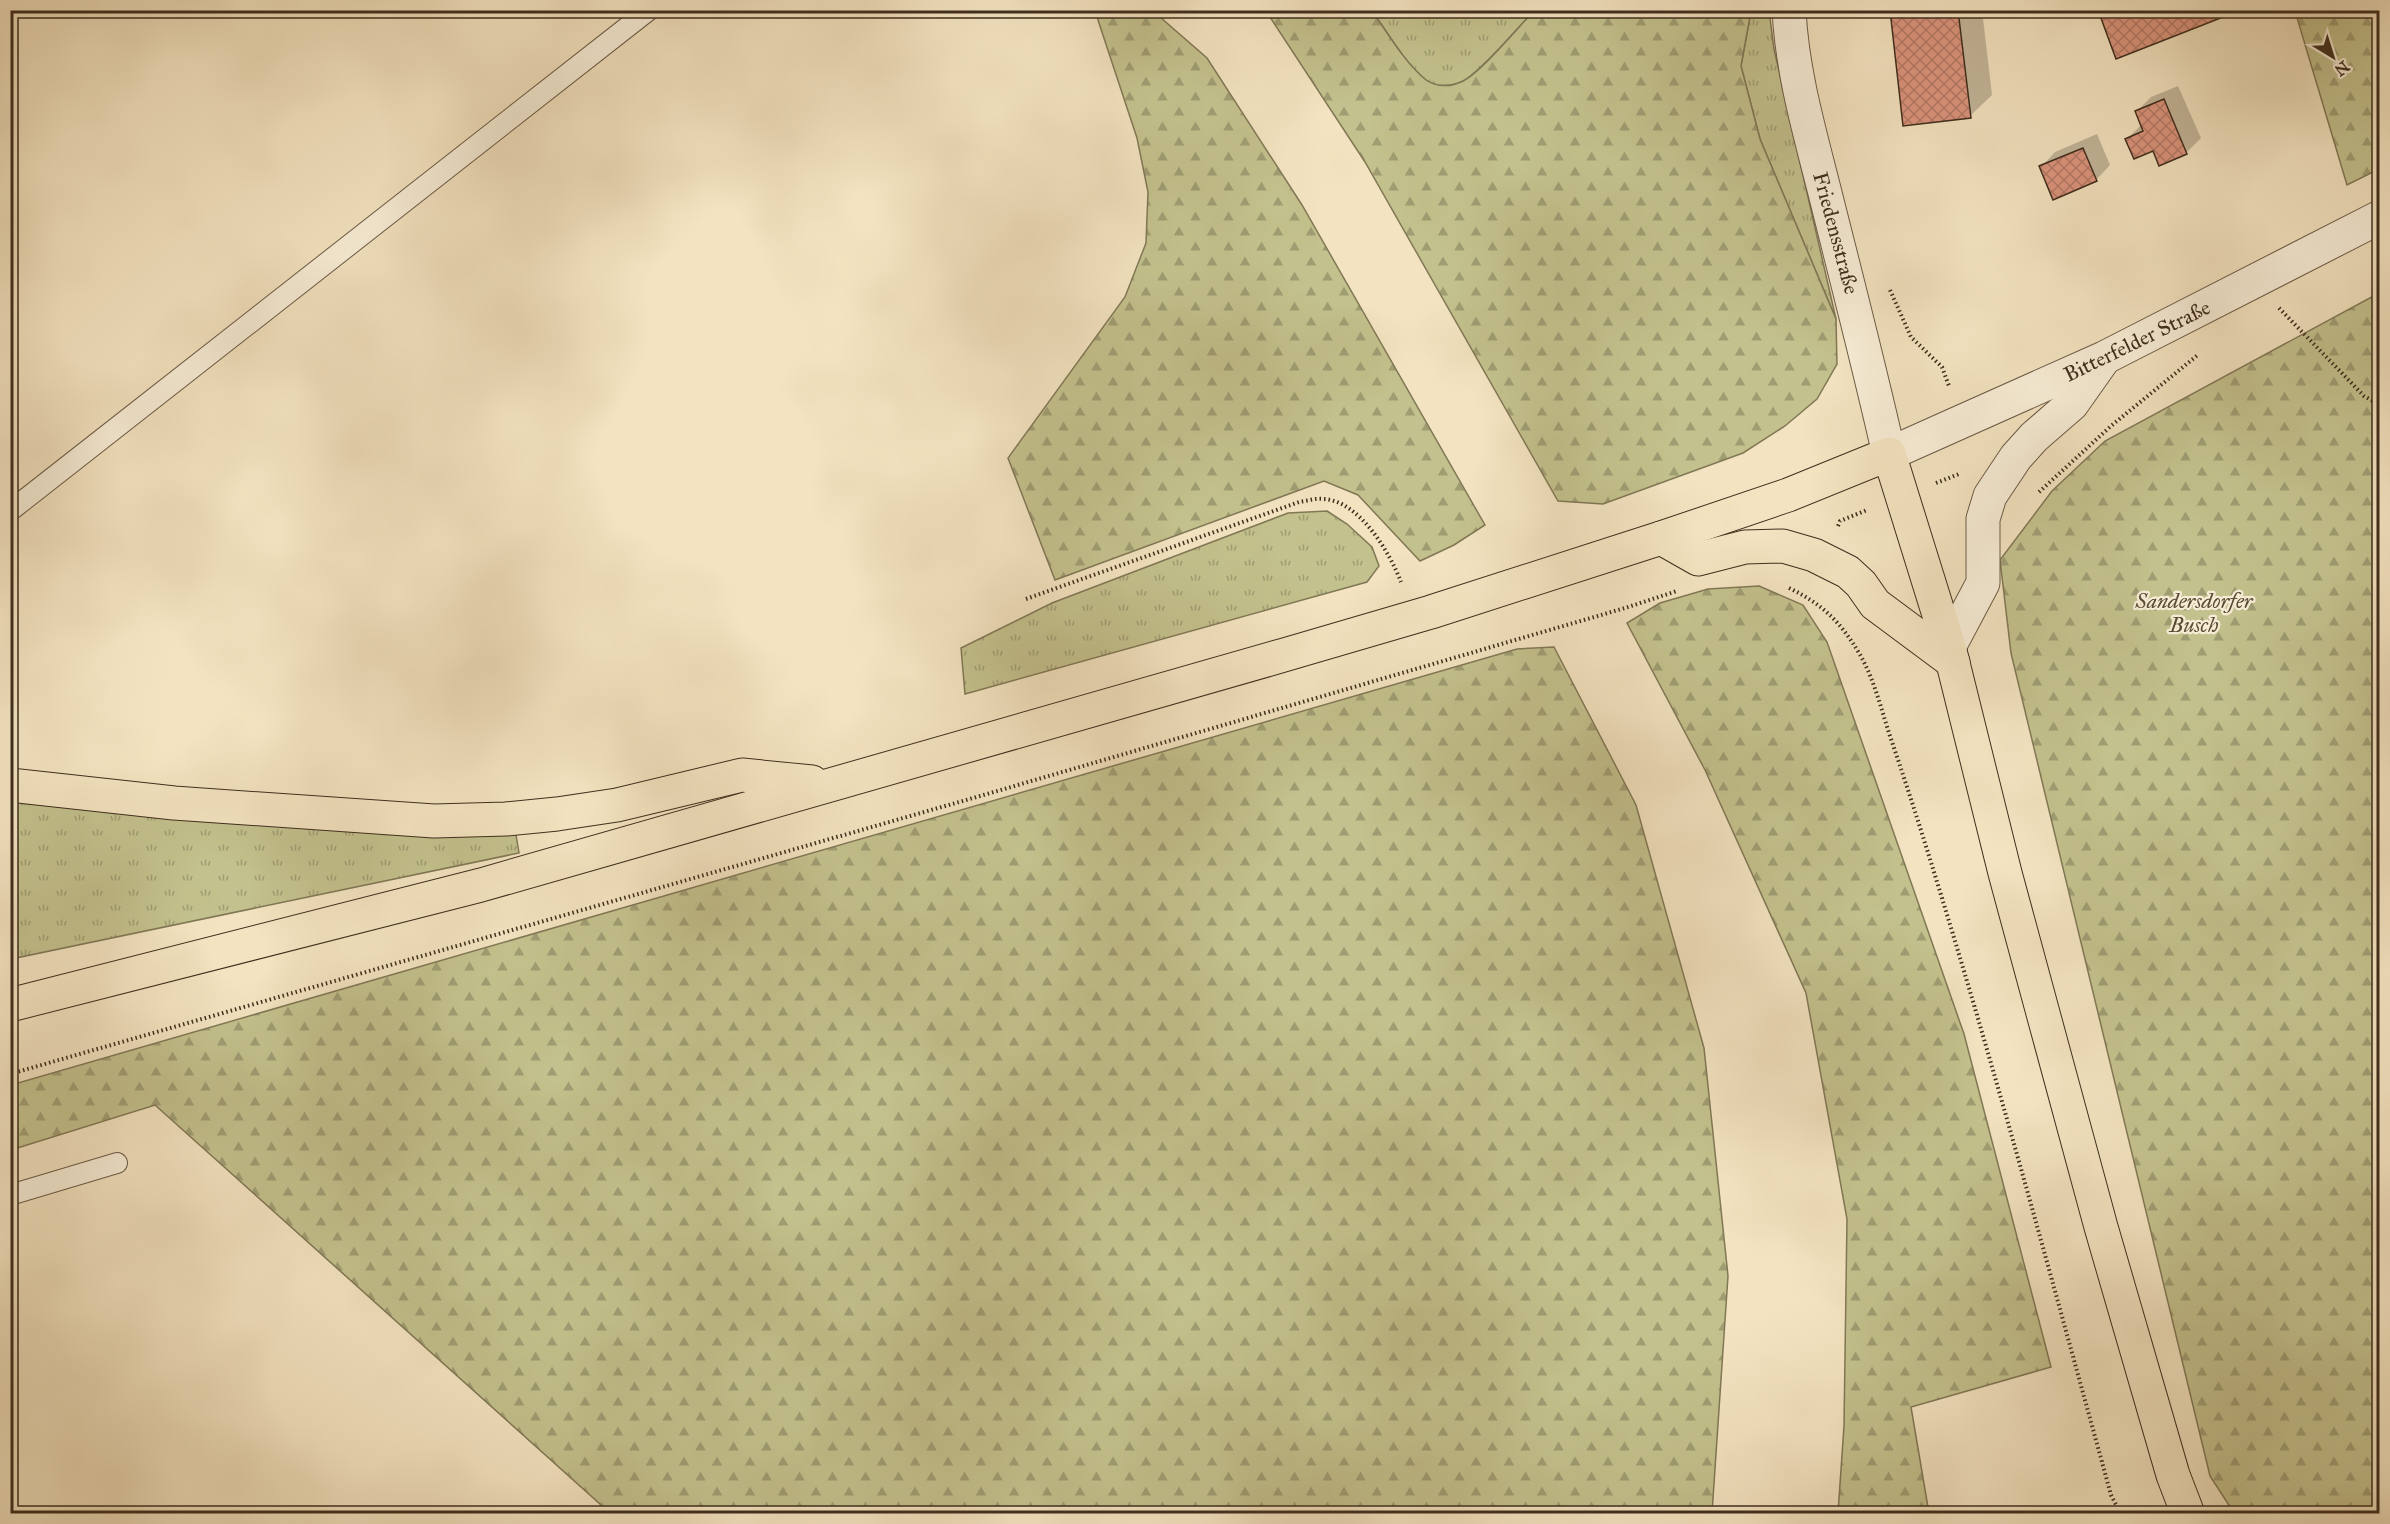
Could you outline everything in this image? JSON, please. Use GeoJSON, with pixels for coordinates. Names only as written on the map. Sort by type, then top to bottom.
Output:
{"type":"FeatureCollection","features":[{"type":"Feature","properties":{"kind":"main road"},"geometry":{"type":"LineString","coordinates":[[10,1005],[481,885],[1414,617],[1788,495],[1889,454],[1951,654],[2006,873],[2101,1227],[2169,1464],[2188,1514]]}},
{"type":"Feature","properties":{"kind":"main road"},"geometry":{"type":"LineString","coordinates":[[1661,538],[1698,559],[1745,547],[1783,546],[1814,555],[1848,572],[1861,584],[1875,604],[1951,654]]}},
{"type":"Feature","properties":{"kind":"main road"},"geometry":{"type":"LineString","coordinates":[[10,785],[174,803],[434,821],[506,819],[577,811],[617,805],[742,775],[829,784]]}},
{"type":"Feature","properties":{"kind":"street","name":"Friedensstraße"},"geometry":{"type":"LineString","coordinates":[[1789,10],[1791,41],[1800,91],[1859,321],[1889,454]]}},
{"type":"Feature","properties":{"kind":"street","name":"Bitterfelder Straße"},"geometry":{"type":"LineString","coordinates":[[1889,454],[2104,358],[2379,217]]}},
{"type":"Feature","properties":{"kind":"street"},"geometry":{"type":"LineString","coordinates":[[1951,654],[1983,584],[1983,519],[1992,492],[2016,457],[2034,437],[2072,404],[2104,358]]}},
{"type":"Feature","properties":{"kind":"lane"},"geometry":{"type":"LineString","coordinates":[[10,511],[650,10]]}},
{"type":"Feature","properties":{"kind":"lane"},"geometry":{"type":"LineString","coordinates":[[10,1195],[117,1163]]}},
{"type":"Feature","properties":{"kind":"path"},"geometry":{"type":"LineString","coordinates":[[2254,282],[2364,396],[2379,405]]}},
{"type":"Feature","properties":{"kind":"path"},"geometry":{"type":"LineString","coordinates":[[1886,283],[1911,337],[1942,367],[1962,423]]}},
{"type":"Feature","properties":{"kind":"path"},"geometry":{"type":"LineString","coordinates":[[1026,599],[1299,502],[1324,498],[1345,507],[1371,528],[1394,564],[1414,617]]}},
{"type":"Feature","properties":{"kind":"path"},"geometry":{"type":"LineString","coordinates":[[1783,585],[1807,597],[1828,612],[1842,627],[1860,655],[1874,687],[1921,827],[1983,1032],[2111,1495],[2121,1514]]}},
{"type":"Feature","properties":{"kind":"path"},"geometry":{"type":"LineString","coordinates":[[10,1074],[1014,786],[1680,590]]}},
{"type":"Feature","properties":{"kind":"green space"},"geometry":{"type":"Polygon","coordinates":[[[1095,11],[1153,11],[1207,58],[1302,205],[1485,525],[1454,545],[1420,561],[1358,495],[1324,481],[1055,580],[1008,458],[1125,297],[1146,243],[1148,192],[1137,138],[1095,11]]]}},
{"type":"Feature","properties":{"kind":"green space"},"geometry":{"type":"Polygon","coordinates":[[[1266,11],[1372,11],[1403,56],[1418,73],[1426,80],[1443,86],[1469,78],[1534,11],[1751,11],[1741,66],[1760,139],[1836,319],[1837,364],[1817,399],[1785,426],[1743,453],[1603,504],[1558,501],[1365,162],[1266,11]]]}},
{"type":"Feature","properties":{"kind":"green space"},"geometry":{"type":"Polygon","coordinates":[[[1372,11],[1534,11],[1468,78],[1457,84],[1443,85],[1434,84],[1418,73],[1403,56],[1372,11]]]}},
{"type":"Feature","properties":{"kind":"green space"},"geometry":{"type":"Polygon","coordinates":[[[1751,11],[1769,11],[1774,49],[1836,319],[1760,139],[1741,66],[1751,11]]]}},
{"type":"Feature","properties":{"kind":"green space"},"geometry":{"type":"Polygon","coordinates":[[[2295,11],[2379,11],[2379,169],[2347,185],[2295,11]]]}},
{"type":"Feature","properties":{"kind":"green space","name":"Sandersdorfer Busch"},"geometry":{"type":"Polygon","coordinates":[[[2379,293],[2379,1513],[2234,1513],[2210,1476],[2011,653],[2000,560],[2052,491],[2105,441],[2379,293]]]}},
{"type":"Feature","properties":{"kind":"green space"},"geometry":{"type":"Polygon","coordinates":[[[1327,511],[1347,524],[1372,547],[1379,566],[1367,582],[965,694],[961,648],[1052,603],[1288,513],[1327,511]]]}},
{"type":"Feature","properties":{"kind":"green space"},"geometry":{"type":"Polygon","coordinates":[[[1759,586],[1803,605],[1827,642],[1964,1034],[2051,1367],[1911,1407],[1929,1513],[1838,1513],[1844,1426],[1847,1219],[1806,993],[1705,770],[1627,623],[1660,603],[1708,589],[1759,586]]]}},
{"type":"Feature","properties":{"kind":"green space"},"geometry":{"type":"Polygon","coordinates":[[[1554,647],[1636,805],[1704,1048],[1728,1276],[1712,1513],[610,1513],[155,1105],[11,1150],[11,1085],[1517,649],[1554,647]]]}},
{"type":"Feature","properties":{"kind":"green space"},"geometry":{"type":"Polygon","coordinates":[[[10,798],[515,829],[519,853],[11,959],[10,798]]]}},
{"type":"Feature","properties":{"kind":"building"},"geometry":{"type":"Polygon","coordinates":[[[1890,10],[1958,10],[1971,118],[1903,126],[1890,10]]]}},
{"type":"Feature","properties":{"kind":"building"},"geometry":{"type":"Polygon","coordinates":[[[2098,10],[2241,10],[2116,59],[2098,10]]]}},
{"type":"Feature","properties":{"kind":"building"},"geometry":{"type":"Polygon","coordinates":[[[2164,99],[2187,154],[2159,166],[2153,151],[2134,159],[2125,139],[2143,131],[2135,111],[2164,99]]]}},
{"type":"Feature","properties":{"kind":"building"},"geometry":{"type":"Polygon","coordinates":[[[2083,148],[2097,181],[2053,200],[2039,166],[2083,148]]]}}]}
